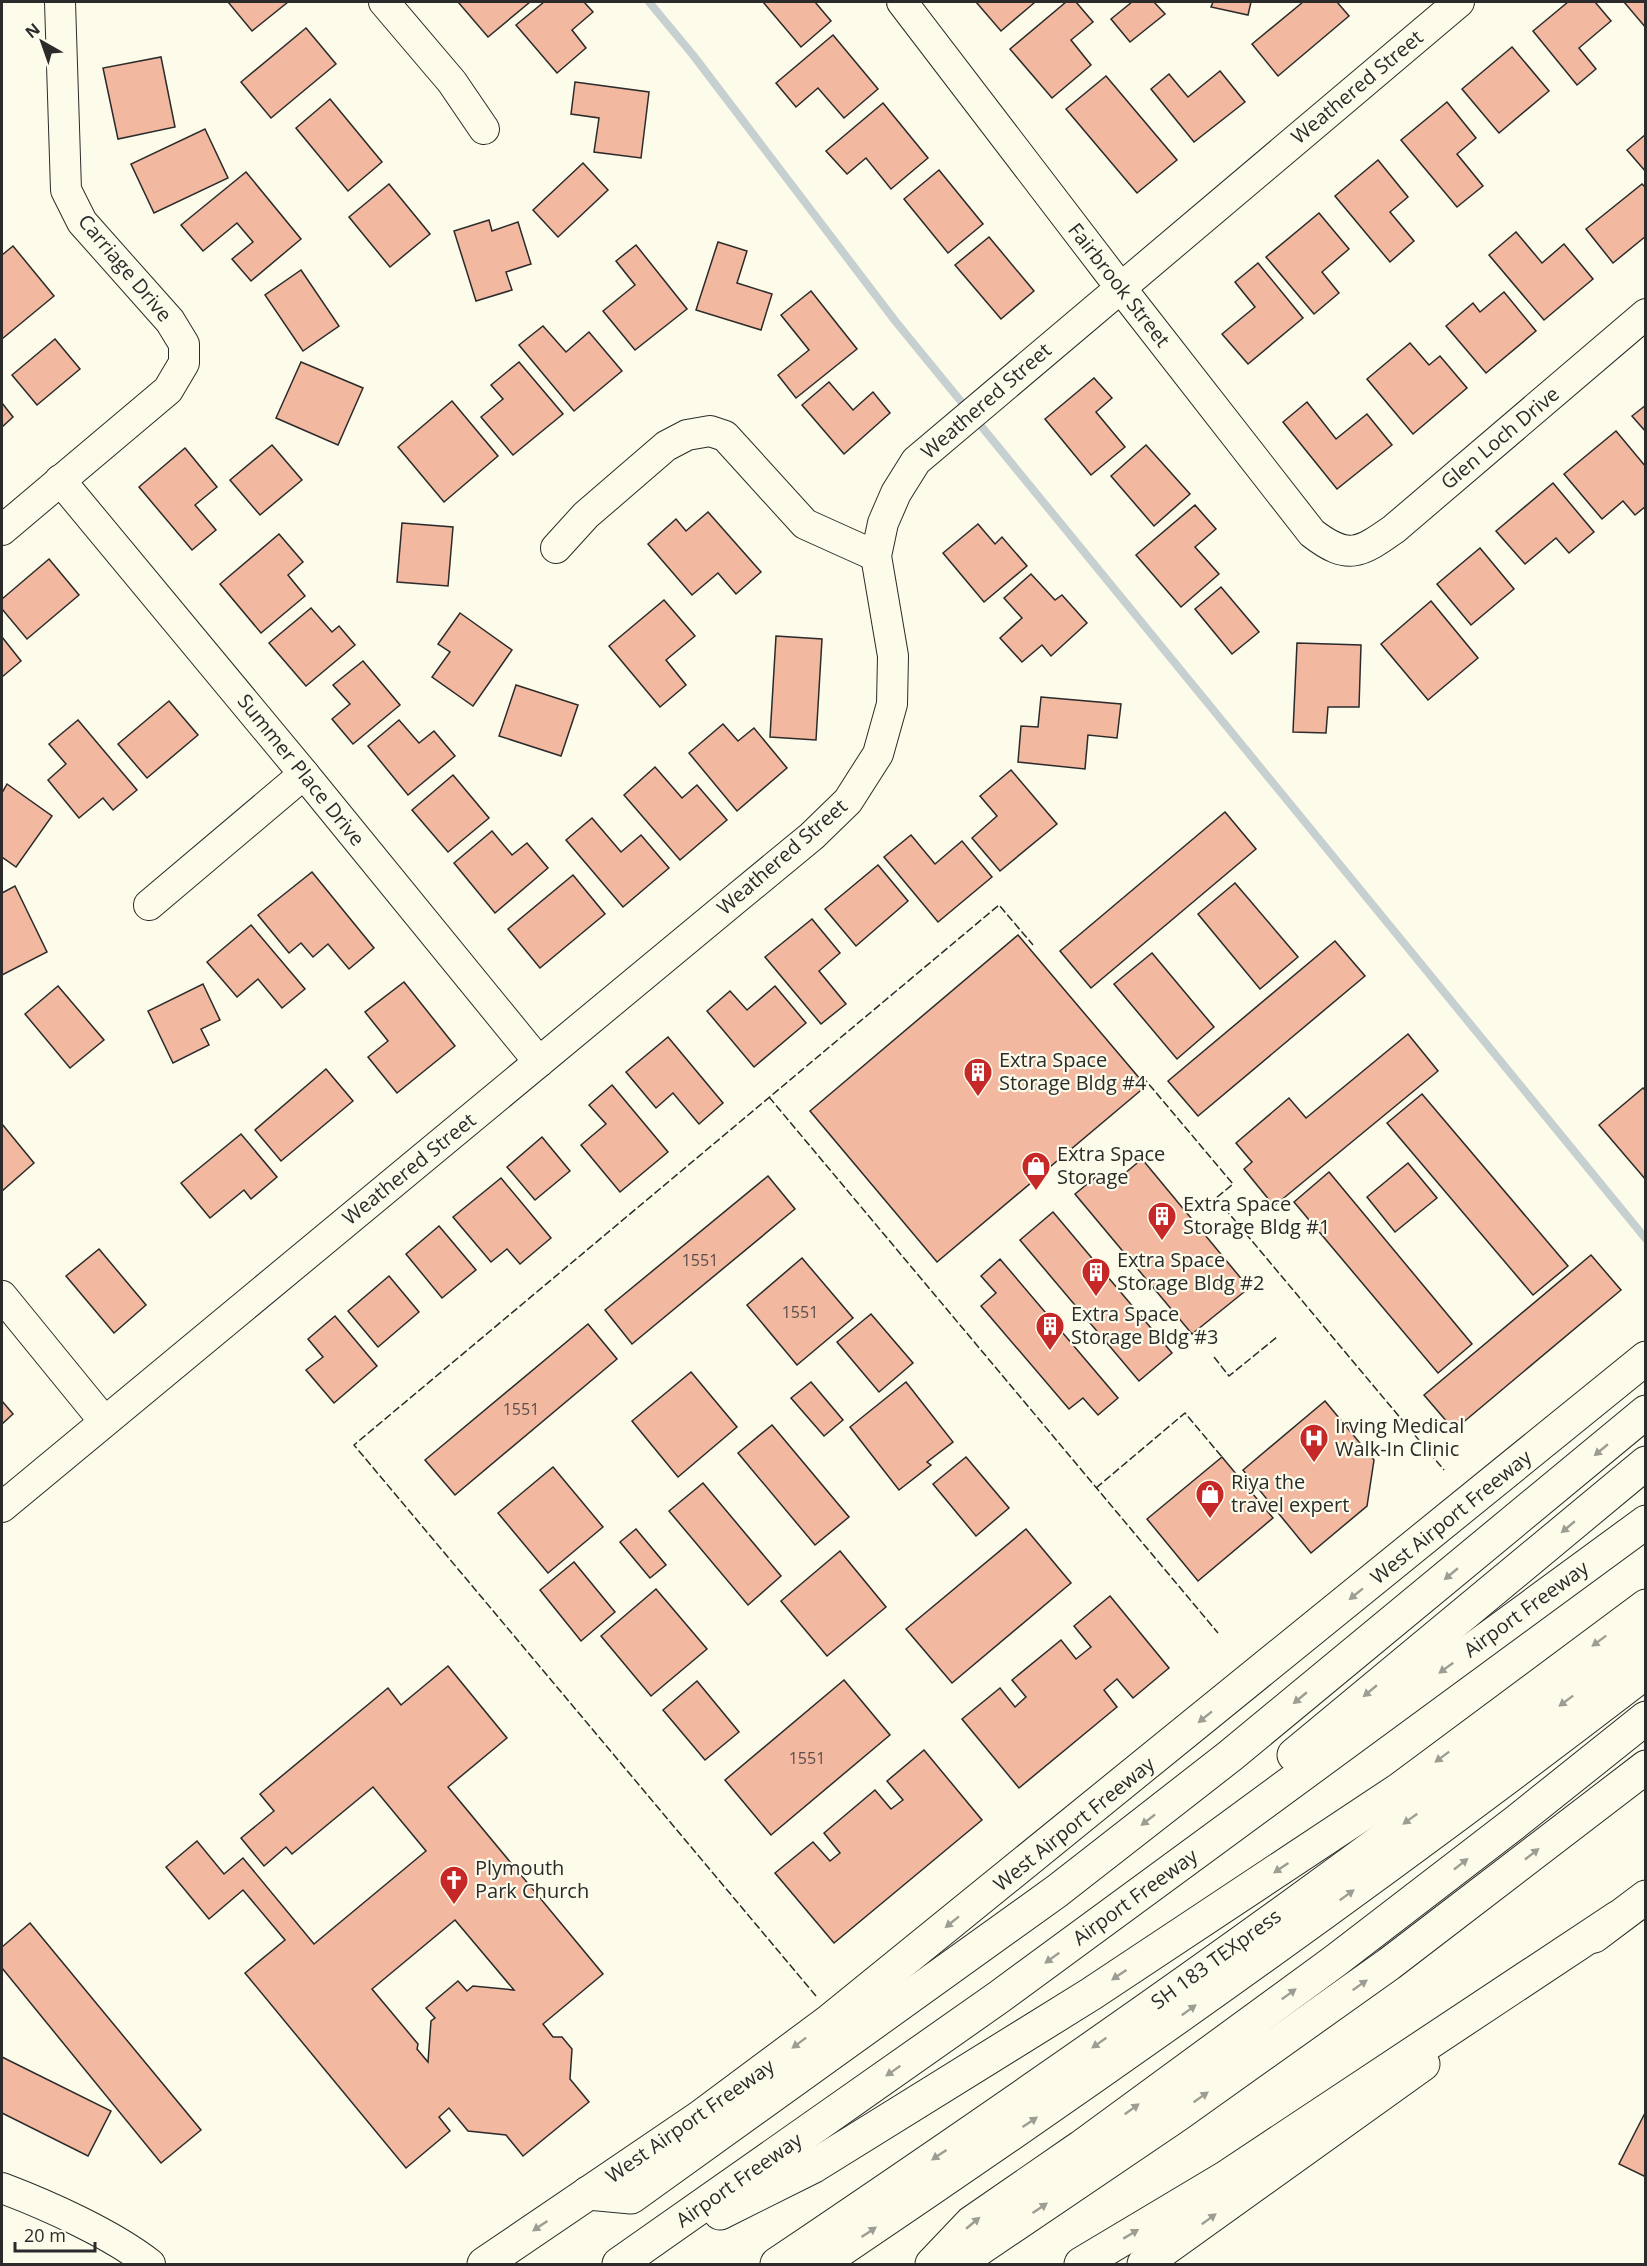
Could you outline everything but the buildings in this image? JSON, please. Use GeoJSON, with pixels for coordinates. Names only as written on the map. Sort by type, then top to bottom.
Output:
{"type":"FeatureCollection","features":[{"type":"Feature","properties":{"kind":"main road","name":"West Airport Freeway"},"geometry":{"type":"LineString","coordinates":[[484,2265],[699,2118],[828,2022],[1646,1359]]}},
{"type":"Feature","properties":{"kind":"main road"},"geometry":{"type":"LineString","coordinates":[[588,2193],[631,2197],[1058,1891],[1230,1756],[1646,1412]]}},
{"type":"Feature","properties":{"kind":"main road"},"geometry":{"type":"LineString","coordinates":[[1245,1816],[1286,1761],[1646,1463]]}},
{"type":"Feature","properties":{"kind":"main road","name":"Airport Freeway"},"geometry":{"type":"LineString","coordinates":[[619,2265],[999,1996],[1646,1522]]}},
{"type":"Feature","properties":{"kind":"main road"},"geometry":{"type":"LineString","coordinates":[[619,2265],[814,2166],[1091,1994],[1400,1789],[1646,1606]]}},
{"type":"Feature","properties":{"kind":"main road","name":"SH 183 TEXpress"},"geometry":{"type":"LineString","coordinates":[[777,2265],[1191,1978],[1432,1804],[1646,1640]]}},
{"type":"Feature","properties":{"kind":"main road","name":"SH 183 TEXpress"},"geometry":{"type":"LineString","coordinates":[[820,2265],[1139,2046],[1341,1900],[1646,1672]]}},
{"type":"Feature","properties":{"kind":"main road"},"geometry":{"type":"LineString","coordinates":[[932,2265],[972,2223],[1335,1961],[1646,1718]]}},
{"type":"Feature","properties":{"kind":"main road"},"geometry":{"type":"LineString","coordinates":[[957,2265],[1177,2115],[1389,1964],[1646,1767]]}},
{"type":"Feature","properties":{"kind":"main road"},"geometry":{"type":"LineString","coordinates":[[1144,2265],[1514,1998],[1646,1897]]}},
{"type":"Feature","properties":{"kind":"main road"},"geometry":{"type":"LineString","coordinates":[[1081,2265],[1225,2178],[1617,1918]]}},
{"type":"Feature","properties":{"kind":"street","name":"Carriage Drive"},"geometry":{"type":"LineString","coordinates":[[2,530],[168,390],[184,363],[184,344],[170,321],[82,222],[66,190],[60,2]]}},
{"type":"Feature","properties":{"kind":"street"},"geometry":{"type":"LineString","coordinates":[[384,2],[452,82],[484,129]]}},
{"type":"Feature","properties":{"kind":"street","name":"Fairbrook Street"},"geometry":{"type":"LineString","coordinates":[[902,2],[1312,533],[1328,546],[1349,553]]}},
{"type":"Feature","properties":{"kind":"street","name":"Weathered Street"},"geometry":{"type":"LineString","coordinates":[[2,1507],[803,843],[848,801],[878,754],[892,704],[893,656],[876,556],[883,523],[896,493],[916,461],[1445,6]]}},
{"type":"Feature","properties":{"kind":"street","name":"Glen Loch Drive"},"geometry":{"type":"LineString","coordinates":[[1349,553],[1369,547],[1394,529],[1646,314]]}},
{"type":"Feature","properties":{"kind":"street"},"geometry":{"type":"LineString","coordinates":[[556,548],[586,515],[666,446],[687,435],[710,431],[725,436],[805,524],[876,556]]}},
{"type":"Feature","properties":{"kind":"street","name":"Summer Place Drive"},"geometry":{"type":"LineString","coordinates":[[60,480],[539,1062]]}},
{"type":"Feature","properties":{"kind":"street"},"geometry":{"type":"LineString","coordinates":[[149,905],[304,774]]}},
{"type":"Feature","properties":{"kind":"street"},"geometry":{"type":"LineString","coordinates":[[2,1296],[104,1421]]}},
{"type":"Feature","properties":{"kind":"street"},"geometry":{"type":"LineString","coordinates":[[2,2188],[24,2196],[111,2239],[150,2265]]}},
{"type":"Feature","properties":{"kind":"waterway"},"geometry":{"type":"LineString","coordinates":[[649,2],[693,55],[896,322],[1646,1239]]}},
{"type":"Feature","properties":{"kind":"fence"},"geometry":{"type":"LineString","coordinates":[[816,1996],[354,1445],[999,905],[1033,945]]}},
{"type":"Feature","properties":{"kind":"fence"},"geometry":{"type":"LineString","coordinates":[[1142,1076],[1233,1184],[1216,1198],[1444,1470]]}},
{"type":"Feature","properties":{"kind":"fence"},"geometry":{"type":"LineString","coordinates":[[769,1097],[1218,1633]]}},
{"type":"Feature","properties":{"kind":"fence"},"geometry":{"type":"LineString","coordinates":[[1214,1357],[1229,1376],[1277,1337]]}},
{"type":"Feature","properties":{"kind":"fence"},"geometry":{"type":"LineString","coordinates":[[1096,1488],[1185,1413],[1222,1457]]}},
{"type":"Feature","properties":{"kind":"place","name":"Extra Space Storage Bldg #4"},"geometry":{"type":"Point","coordinates":[978,1098]}},
{"type":"Feature","properties":{"kind":"place","name":"Extra Space Storage"},"geometry":{"type":"Point","coordinates":[1036,1192]}},
{"type":"Feature","properties":{"kind":"place","name":"Extra Space Storage Bldg #1"},"geometry":{"type":"Point","coordinates":[1162,1242]}},
{"type":"Feature","properties":{"kind":"place","name":"Extra Space Storage Bldg #2"},"geometry":{"type":"Point","coordinates":[1096,1298]}},
{"type":"Feature","properties":{"kind":"place","name":"Extra Space Storage Bldg #3"},"geometry":{"type":"Point","coordinates":[1050,1352]}},
{"type":"Feature","properties":{"kind":"place","name":"Irving Medical Walk-In Clinic"},"geometry":{"type":"Point","coordinates":[1314,1464]}},
{"type":"Feature","properties":{"kind":"place","name":"Riya the travel expert"},"geometry":{"type":"Point","coordinates":[1210,1520]}},
{"type":"Feature","properties":{"kind":"place","name":"Plymouth Park Church"},"geometry":{"type":"Point","coordinates":[454,1906]}}]}
